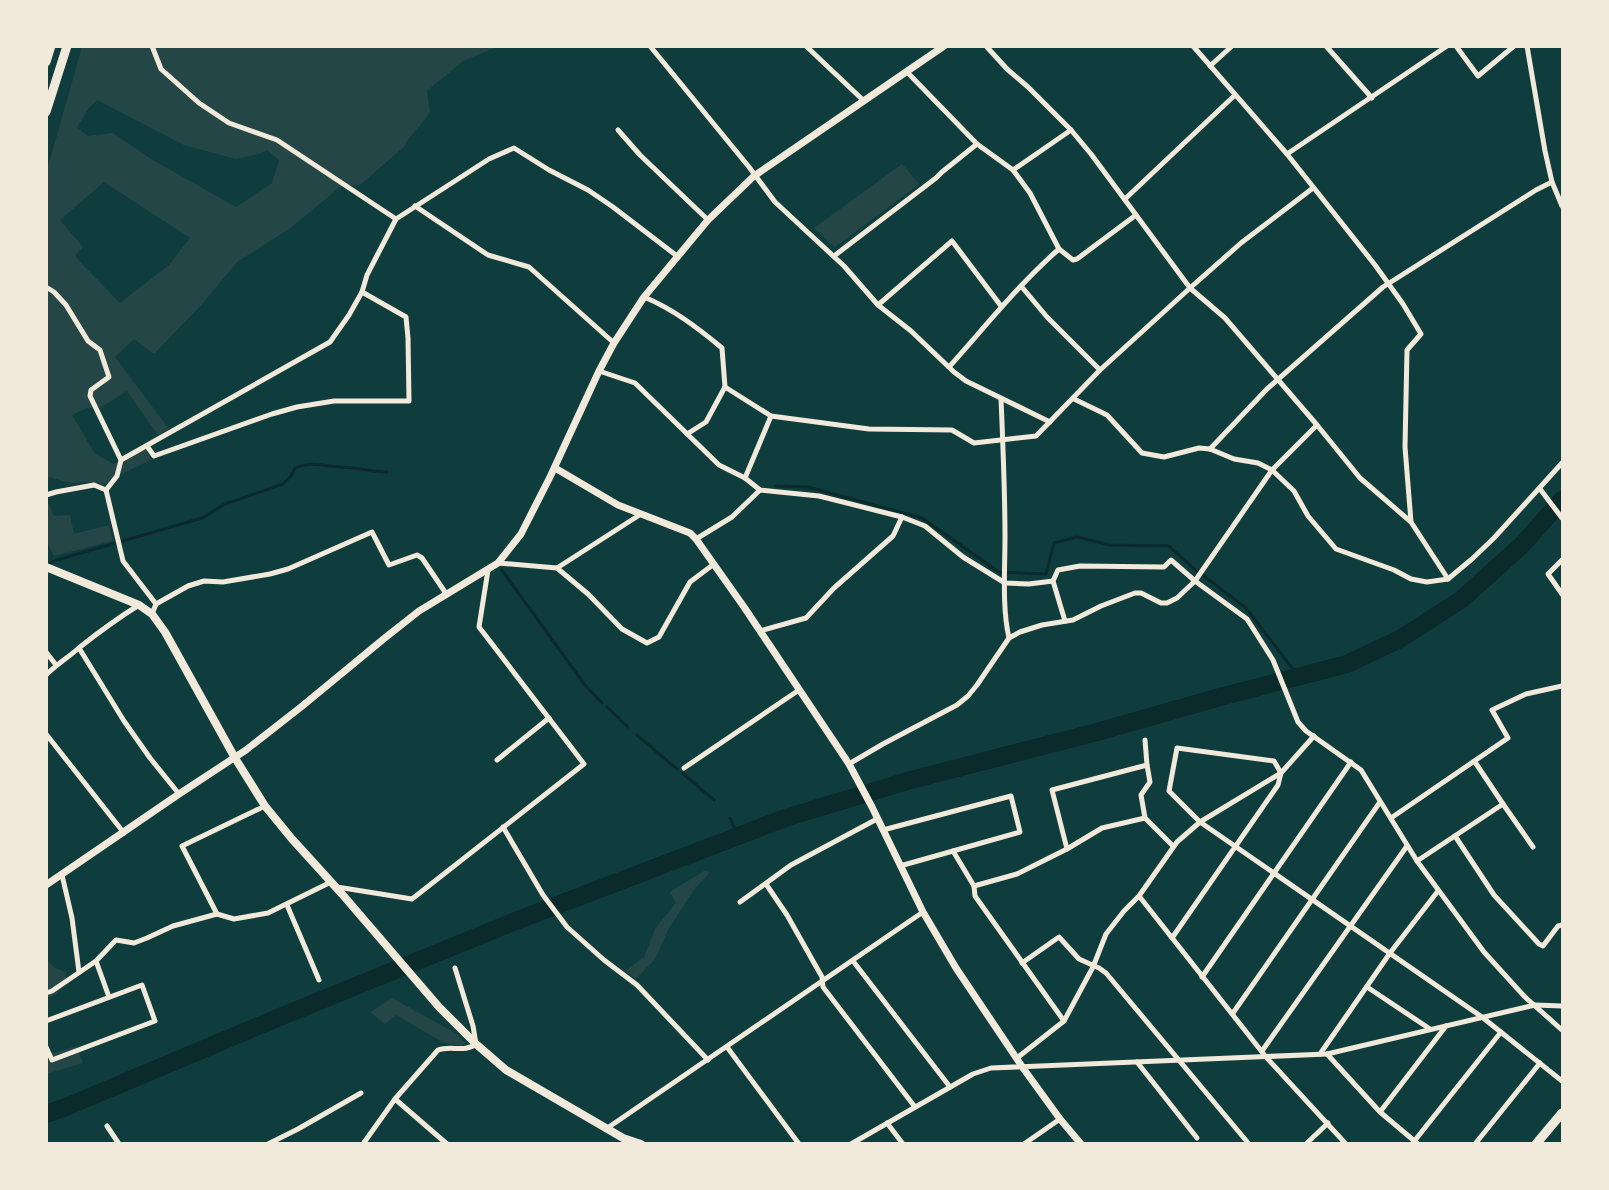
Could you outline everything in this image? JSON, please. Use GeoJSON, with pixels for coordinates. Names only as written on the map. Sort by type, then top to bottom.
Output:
{"type":"FeatureCollection","features":[{"type":"Feature","properties":{"kind":"highway"},"geometry":{"type":"LineString","coordinates":[[46,62],[51,46]]}},
{"type":"Feature","properties":{"kind":"highway"},"geometry":{"type":"LineString","coordinates":[[46,112],[67,46]]}},
{"type":"Feature","properties":{"kind":"highway"},"geometry":{"type":"LineString","coordinates":[[1540,1142],[1563,1113]]}},
{"type":"Feature","properties":{"kind":"main road"},"geometry":{"type":"LineString","coordinates":[[48,568],[139,605],[152,614],[165,632],[235,758],[265,806],[414,979],[476,1044],[506,1070],[606,1129],[623,1138],[640,1143]]}},
{"type":"Feature","properties":{"kind":"street"},"geometry":{"type":"LineString","coordinates":[[152,46],[161,69],[199,103],[229,123],[277,140],[396,219]]}},
{"type":"Feature","properties":{"kind":"street"},"geometry":{"type":"LineString","coordinates":[[650,46],[775,202],[834,256],[878,305],[911,331],[966,381],[1050,422]]}},
{"type":"Feature","properties":{"kind":"street"},"geometry":{"type":"LineString","coordinates":[[806,46],[864,101]]}},
{"type":"Feature","properties":{"kind":"street"},"geometry":{"type":"LineString","coordinates":[[46,885],[235,758],[419,611],[498,563],[521,534],[614,343],[644,297],[708,220],[754,176],[944,46]]}},
{"type":"Feature","properties":{"kind":"street"},"geometry":{"type":"LineString","coordinates":[[986,46],[1007,69],[1029,87],[1092,154],[1190,288],[1225,318],[1360,478],[1411,522],[1448,579]]}},
{"type":"Feature","properties":{"kind":"street"},"geometry":{"type":"LineString","coordinates":[[1193,46],[1287,154],[1389,284],[1421,334],[1407,350],[1405,447],[1411,522]]}},
{"type":"Feature","properties":{"kind":"street"},"geometry":{"type":"LineString","coordinates":[[1210,66],[1232,46]]}},
{"type":"Feature","properties":{"kind":"street"},"geometry":{"type":"LineString","coordinates":[[1326,46],[1372,98]]}},
{"type":"Feature","properties":{"kind":"street"},"geometry":{"type":"LineString","coordinates":[[1287,154],[1447,46]]}},
{"type":"Feature","properties":{"kind":"street"},"geometry":{"type":"LineString","coordinates":[[1456,46],[1478,76],[1514,46]]}},
{"type":"Feature","properties":{"kind":"street"},"geometry":{"type":"LineString","coordinates":[[1527,46],[1545,151],[1552,182],[1562,205]]}},
{"type":"Feature","properties":{"kind":"street"},"geometry":{"type":"LineString","coordinates":[[907,72],[977,144],[1013,170],[1030,193],[1059,249],[1073,260],[1136,215]]}},
{"type":"Feature","properties":{"kind":"street"},"geometry":{"type":"LineString","coordinates":[[1125,199],[1235,94]]}},
{"type":"Feature","properties":{"kind":"street"},"geometry":{"type":"LineString","coordinates":[[618,130],[640,155],[708,220]]}},
{"type":"Feature","properties":{"kind":"street"},"geometry":{"type":"LineString","coordinates":[[1013,170],[1071,130]]}},
{"type":"Feature","properties":{"kind":"street"},"geometry":{"type":"LineString","coordinates":[[834,256],[977,144]]}},
{"type":"Feature","properties":{"kind":"street"},"geometry":{"type":"LineString","coordinates":[[121,460],[330,342],[362,292],[367,275],[396,219],[489,159],[514,148],[549,170],[588,190],[677,256]]}},
{"type":"Feature","properties":{"kind":"street"},"geometry":{"type":"LineString","coordinates":[[1210,449],[1278,380],[1383,287],[1552,182]]}},
{"type":"Feature","properties":{"kind":"street"},"geometry":{"type":"LineString","coordinates":[[725,387],[771,416],[869,429],[952,430],[974,443],[1036,436],[1101,370],[1240,243],[1313,188]]}},
{"type":"Feature","properties":{"kind":"street"},"geometry":{"type":"LineString","coordinates":[[415,206],[488,255],[529,267],[614,343]]}},
{"type":"Feature","properties":{"kind":"street"},"geometry":{"type":"LineString","coordinates":[[878,305],[952,242],[1001,306]]}},
{"type":"Feature","properties":{"kind":"street"},"geometry":{"type":"LineString","coordinates":[[949,367],[1001,306],[1037,268],[1059,249]]}},
{"type":"Feature","properties":{"kind":"street"},"geometry":{"type":"LineString","coordinates":[[1021,286],[1047,317],[1101,370]]}},
{"type":"Feature","properties":{"kind":"street"},"geometry":{"type":"LineString","coordinates":[[46,287],[66,305],[87,341],[100,350],[109,377],[91,390],[90,396],[121,460],[117,476],[106,490]]}},
{"type":"Feature","properties":{"kind":"street"},"geometry":{"type":"LineString","coordinates":[[147,446],[154,456],[297,407],[334,401],[409,401],[406,317],[362,292]]}},
{"type":"Feature","properties":{"kind":"street"},"geometry":{"type":"LineString","coordinates":[[644,297],[699,328],[722,348],[725,387],[706,422],[687,434]]}},
{"type":"Feature","properties":{"kind":"street"},"geometry":{"type":"LineString","coordinates":[[599,371],[635,383],[719,465],[745,478],[760,490],[819,496],[902,517],[925,525],[963,557],[1005,583],[1029,584],[1053,581]]}},
{"type":"Feature","properties":{"kind":"street"},"geometry":{"type":"LineString","coordinates":[[1001,399],[1005,583],[1009,638]]}},
{"type":"Feature","properties":{"kind":"street"},"geometry":{"type":"LineString","coordinates":[[1074,399],[1107,415],[1142,453],[1164,457],[1199,448],[1210,449],[1234,459],[1258,463],[1272,470],[1294,491],[1308,516],[1336,549],[1394,570],[1411,579],[1427,582],[1448,579],[1494,538],[1541,490],[1563,463]]}},
{"type":"Feature","properties":{"kind":"street"},"geometry":{"type":"LineString","coordinates":[[745,478],[771,416]]}},
{"type":"Feature","properties":{"kind":"street"},"geometry":{"type":"LineString","coordinates":[[849,764],[957,705],[977,685],[1009,638],[1020,632],[1042,625],[1073,620],[1135,593],[1167,603],[1177,598],[1195,581],[1272,470],[1317,425]]}},
{"type":"Feature","properties":{"kind":"street"},"geometry":{"type":"LineString","coordinates":[[555,468],[618,505],[690,533],[696,539],[849,764],[923,912],[956,968],[1023,1068],[1060,1119],[1081,1143]]}},
{"type":"Feature","properties":{"kind":"street"},"geometry":{"type":"LineString","coordinates":[[46,495],[94,485],[106,490]]}},
{"type":"Feature","properties":{"kind":"street"},"geometry":{"type":"LineString","coordinates":[[106,490],[123,561],[156,604]]}},
{"type":"Feature","properties":{"kind":"street"},"geometry":{"type":"LineString","coordinates":[[696,539],[732,517],[760,490]]}},
{"type":"Feature","properties":{"kind":"street"},"geometry":{"type":"LineString","coordinates":[[1541,490],[1563,518]]}},
{"type":"Feature","properties":{"kind":"street"},"geometry":{"type":"LineString","coordinates":[[557,568],[641,514]]}},
{"type":"Feature","properties":{"kind":"street"},"geometry":{"type":"LineString","coordinates":[[760,631],[806,618],[834,588],[893,536],[902,517]]}},
{"type":"Feature","properties":{"kind":"street"},"geometry":{"type":"LineString","coordinates":[[152,614],[156,604],[188,586],[204,581],[223,582],[247,579],[288,568],[372,532],[389,565],[417,555],[422,558],[447,595]]}},
{"type":"Feature","properties":{"kind":"street"},"geometry":{"type":"LineString","coordinates":[[1065,621],[1053,581],[1058,570],[1080,566],[1164,567],[1171,560],[1195,581],[1247,619],[1275,663],[1298,722],[1361,770],[1417,861],[1484,952],[1525,997],[1563,1030]]}},
{"type":"Feature","properties":{"kind":"street"},"geometry":{"type":"LineString","coordinates":[[1563,560],[1548,574],[1563,594]]}},
{"type":"Feature","properties":{"kind":"street"},"geometry":{"type":"LineString","coordinates":[[498,563],[557,568],[588,594],[622,629],[647,643],[659,637],[690,582],[714,564]]}},
{"type":"Feature","properties":{"kind":"street"},"geometry":{"type":"LineString","coordinates":[[46,993],[96,961],[116,940],[134,943],[172,926],[217,914],[234,919],[268,913],[334,885],[412,899],[584,764],[479,627],[488,570]]}},
{"type":"Feature","properties":{"kind":"street"},"geometry":{"type":"LineString","coordinates":[[46,675],[56,664],[93,636],[139,605]]}},
{"type":"Feature","properties":{"kind":"street"},"geometry":{"type":"LineString","coordinates":[[79,648],[124,721],[179,794]]}},
{"type":"Feature","properties":{"kind":"street"},"geometry":{"type":"LineString","coordinates":[[46,652],[56,664]]}},
{"type":"Feature","properties":{"kind":"street"},"geometry":{"type":"LineString","coordinates":[[1391,818],[1508,738],[1492,710],[1526,694],[1563,686]]}},
{"type":"Feature","properties":{"kind":"street"},"geometry":{"type":"LineString","coordinates":[[684,768],[799,690]]}},
{"type":"Feature","properties":{"kind":"street"},"geometry":{"type":"LineString","coordinates":[[497,760],[549,718]]}},
{"type":"Feature","properties":{"kind":"street"},"geometry":{"type":"LineString","coordinates":[[46,734],[124,833]]}},
{"type":"Feature","properties":{"kind":"street"},"geometry":{"type":"LineString","coordinates":[[1017,1058],[1064,1022],[1093,967],[1106,934],[1139,896],[1173,846],[1200,822],[1281,773],[1314,736]]}},
{"type":"Feature","properties":{"kind":"street"},"geometry":{"type":"LineString","coordinates":[[1144,740],[1150,782],[1141,795],[1145,818],[1173,846]]}},
{"type":"Feature","properties":{"kind":"street"},"geometry":{"type":"LineString","coordinates":[[1172,938],[1235,846],[1278,785],[1281,773],[1274,761],[1177,748],[1169,791],[1200,822],[1235,846],[1274,873],[1312,900],[1482,1017],[1563,1081]]}},
{"type":"Feature","properties":{"kind":"street"},"geometry":{"type":"LineString","coordinates":[[1202,977],[1351,762]]}},
{"type":"Feature","properties":{"kind":"street"},"geometry":{"type":"LineString","coordinates":[[1475,762],[1533,847]]}},
{"type":"Feature","properties":{"kind":"street"},"geometry":{"type":"LineString","coordinates":[[1067,849],[1052,790],[1147,765]]}},
{"type":"Feature","properties":{"kind":"street"},"geometry":{"type":"LineString","coordinates":[[883,830],[1011,795],[1020,832],[900,866]]}},
{"type":"Feature","properties":{"kind":"street"},"geometry":{"type":"LineString","coordinates":[[1233,1014],[1380,802]]}},
{"type":"Feature","properties":{"kind":"street"},"geometry":{"type":"LineString","coordinates":[[1417,861],[1503,804]]}},
{"type":"Feature","properties":{"kind":"street"},"geometry":{"type":"LineString","coordinates":[[217,914],[183,846],[265,806]]}},
{"type":"Feature","properties":{"kind":"street"},"geometry":{"type":"LineString","coordinates":[[974,886],[1017,874],[1067,849],[1102,828],[1145,818]]}},
{"type":"Feature","properties":{"kind":"street"},"geometry":{"type":"LineString","coordinates":[[740,902],[790,865],[877,819]]}},
{"type":"Feature","properties":{"kind":"street"},"geometry":{"type":"LineString","coordinates":[[503,827],[543,895],[566,925],[603,960],[637,985],[708,1060]]}},
{"type":"Feature","properties":{"kind":"street"},"geometry":{"type":"LineString","coordinates":[[1455,836],[1494,896],[1539,944],[1543,946],[1558,926],[1563,926]]}},
{"type":"Feature","properties":{"kind":"street"},"geometry":{"type":"LineString","coordinates":[[1264,1054],[1407,846]]}},
{"type":"Feature","properties":{"kind":"street"},"geometry":{"type":"LineString","coordinates":[[953,851],[974,886],[975,897],[1064,1022]]}},
{"type":"Feature","properties":{"kind":"street"},"geometry":{"type":"LineString","coordinates":[[62,875],[72,918],[80,972]]}},
{"type":"Feature","properties":{"kind":"street"},"geometry":{"type":"LineString","coordinates":[[766,884],[787,915],[822,977],[823,987],[915,1107]]}},
{"type":"Feature","properties":{"kind":"street"},"geometry":{"type":"LineString","coordinates":[[1323,1054],[1366,987],[1438,891]]}},
{"type":"Feature","properties":{"kind":"street"},"geometry":{"type":"LineString","coordinates":[[1139,896],[1264,1054],[1346,1143]]}},
{"type":"Feature","properties":{"kind":"street"},"geometry":{"type":"LineString","coordinates":[[287,905],[319,980]]}},
{"type":"Feature","properties":{"kind":"street"},"geometry":{"type":"LineString","coordinates":[[606,1129],[923,912]]}},
{"type":"Feature","properties":{"kind":"street"},"geometry":{"type":"LineString","coordinates":[[1022,963],[1059,937],[1079,959],[1106,973],[1249,1143]]}},
{"type":"Feature","properties":{"kind":"street"},"geometry":{"type":"LineString","coordinates":[[96,961],[109,997]]}},
{"type":"Feature","properties":{"kind":"street"},"geometry":{"type":"LineString","coordinates":[[852,961],[950,1087]]}},
{"type":"Feature","properties":{"kind":"street"},"geometry":{"type":"LineString","coordinates":[[363,1143],[395,1099],[438,1050],[445,1047],[468,1049],[476,1044],[470,1015],[455,968]]}},
{"type":"Feature","properties":{"kind":"street"},"geometry":{"type":"LineString","coordinates":[[46,1021],[142,985],[155,1020],[52,1060],[46,1047]]}},
{"type":"Feature","properties":{"kind":"street"},"geometry":{"type":"LineString","coordinates":[[1366,987],[1430,1029]]}},
{"type":"Feature","properties":{"kind":"street"},"geometry":{"type":"LineString","coordinates":[[851,1143],[973,1074],[991,1068],[1179,1061],[1264,1054],[1323,1054],[1535,1005],[1563,1006]]}},
{"type":"Feature","properties":{"kind":"street"},"geometry":{"type":"LineString","coordinates":[[1380,1112],[1446,1026]]}},
{"type":"Feature","properties":{"kind":"street"},"geometry":{"type":"LineString","coordinates":[[1323,1054],[1380,1112],[1414,1142],[1501,1032]]}},
{"type":"Feature","properties":{"kind":"street"},"geometry":{"type":"LineString","coordinates":[[728,1047],[799,1143]]}},
{"type":"Feature","properties":{"kind":"street"},"geometry":{"type":"LineString","coordinates":[[1137,1062],[1197,1138]]}},
{"type":"Feature","properties":{"kind":"street"},"geometry":{"type":"LineString","coordinates":[[1475,1143],[1540,1063]]}},
{"type":"Feature","properties":{"kind":"street"},"geometry":{"type":"LineString","coordinates":[[268,1143],[361,1093]]}},
{"type":"Feature","properties":{"kind":"street"},"geometry":{"type":"LineString","coordinates":[[395,1099],[447,1143]]}},
{"type":"Feature","properties":{"kind":"street"},"geometry":{"type":"LineString","coordinates":[[1024,1143],[1060,1119]]}},
{"type":"Feature","properties":{"kind":"street"},"geometry":{"type":"LineString","coordinates":[[1306,1143],[1328,1123]]}},
{"type":"Feature","properties":{"kind":"street"},"geometry":{"type":"LineString","coordinates":[[887,1124],[903,1143]]}},
{"type":"Feature","properties":{"kind":"street"},"geometry":{"type":"LineString","coordinates":[[107,1126],[119,1143]]}},
{"type":"Feature","properties":{"kind":"shaded area"},"geometry":{"type":"Polygon","coordinates":[[[82,47],[497,47],[463,61],[427,91],[430,113],[405,146],[360,185],[339,188],[289,229],[237,262],[203,303],[154,354],[134,339],[115,357],[169,429],[158,435],[127,391],[100,408],[87,408],[72,415],[95,454],[114,464],[146,449],[151,460],[105,484],[71,483],[49,477],[47,479],[47,170],[82,47]],[[97,100],[77,127],[88,136],[113,133],[151,159],[236,207],[272,183],[279,160],[267,150],[236,159],[184,145],[97,100]],[[104,182],[60,220],[83,247],[75,255],[80,262],[120,303],[169,265],[190,238],[104,182]]]}},
{"type":"Feature","properties":{"kind":"shaded area"},"geometry":{"type":"Polygon","coordinates":[[[902,164],[919,184],[835,247],[814,228],[902,164]]]}},
{"type":"Feature","properties":{"kind":"shaded area"},"geometry":{"type":"Polygon","coordinates":[[[47,500],[54,516],[70,515],[74,534],[109,525],[113,541],[54,556],[47,542],[47,500]]]}},
{"type":"Feature","properties":{"kind":"shaded area"},"geometry":{"type":"Polygon","coordinates":[[[704,871],[710,872],[693,891],[669,928],[655,959],[636,979],[625,971],[644,957],[655,929],[676,903],[670,892],[704,871]]]}},
{"type":"Feature","properties":{"kind":"shaded area"},"geometry":{"type":"Polygon","coordinates":[[[46,959],[55,968],[66,972],[66,979],[57,994],[47,998],[46,959]]]}},
{"type":"Feature","properties":{"kind":"shaded area"},"geometry":{"type":"Polygon","coordinates":[[[392,998],[457,1034],[465,1043],[462,1046],[444,1043],[396,1015],[385,1024],[370,1012],[392,998]]]}},
{"type":"Feature","properties":{"kind":"shaded area"},"geometry":{"type":"Polygon","coordinates":[[[76,1046],[83,1063],[47,1074],[47,1055],[76,1046]]]}},
{"type":"Feature","properties":{"kind":"waterway"},"geometry":{"type":"LineString","coordinates":[[46,565],[202,518],[225,504],[283,484],[299,466],[316,464],[387,472]]}},
{"type":"Feature","properties":{"kind":"waterway"},"geometry":{"type":"LineString","coordinates":[[776,486],[808,487],[922,518],[999,572],[1046,574],[1054,543],[1077,537],[1110,545],[1169,546],[1192,567],[1246,608],[1299,677]]}},
{"type":"Feature","properties":{"kind":"waterway"},"geometry":{"type":"LineString","coordinates":[[46,1114],[513,922],[788,817],[911,780],[1347,664],[1400,639],[1462,599],[1523,544],[1562,500]]}},
{"type":"Feature","properties":{"kind":"waterway"},"geometry":{"type":"LineString","coordinates":[[501,569],[585,685],[602,703]]}},
{"type":"Feature","properties":{"kind":"waterway"},"geometry":{"type":"LineString","coordinates":[[607,707],[628,727]]}},
{"type":"Feature","properties":{"kind":"waterway"},"geometry":{"type":"LineString","coordinates":[[637,735],[677,769]]}},
{"type":"Feature","properties":{"kind":"waterway"},"geometry":{"type":"LineString","coordinates":[[682,773],[714,800]]}},
{"type":"Feature","properties":{"kind":"waterway"},"geometry":{"type":"LineString","coordinates":[[730,818],[738,837]]}}]}
